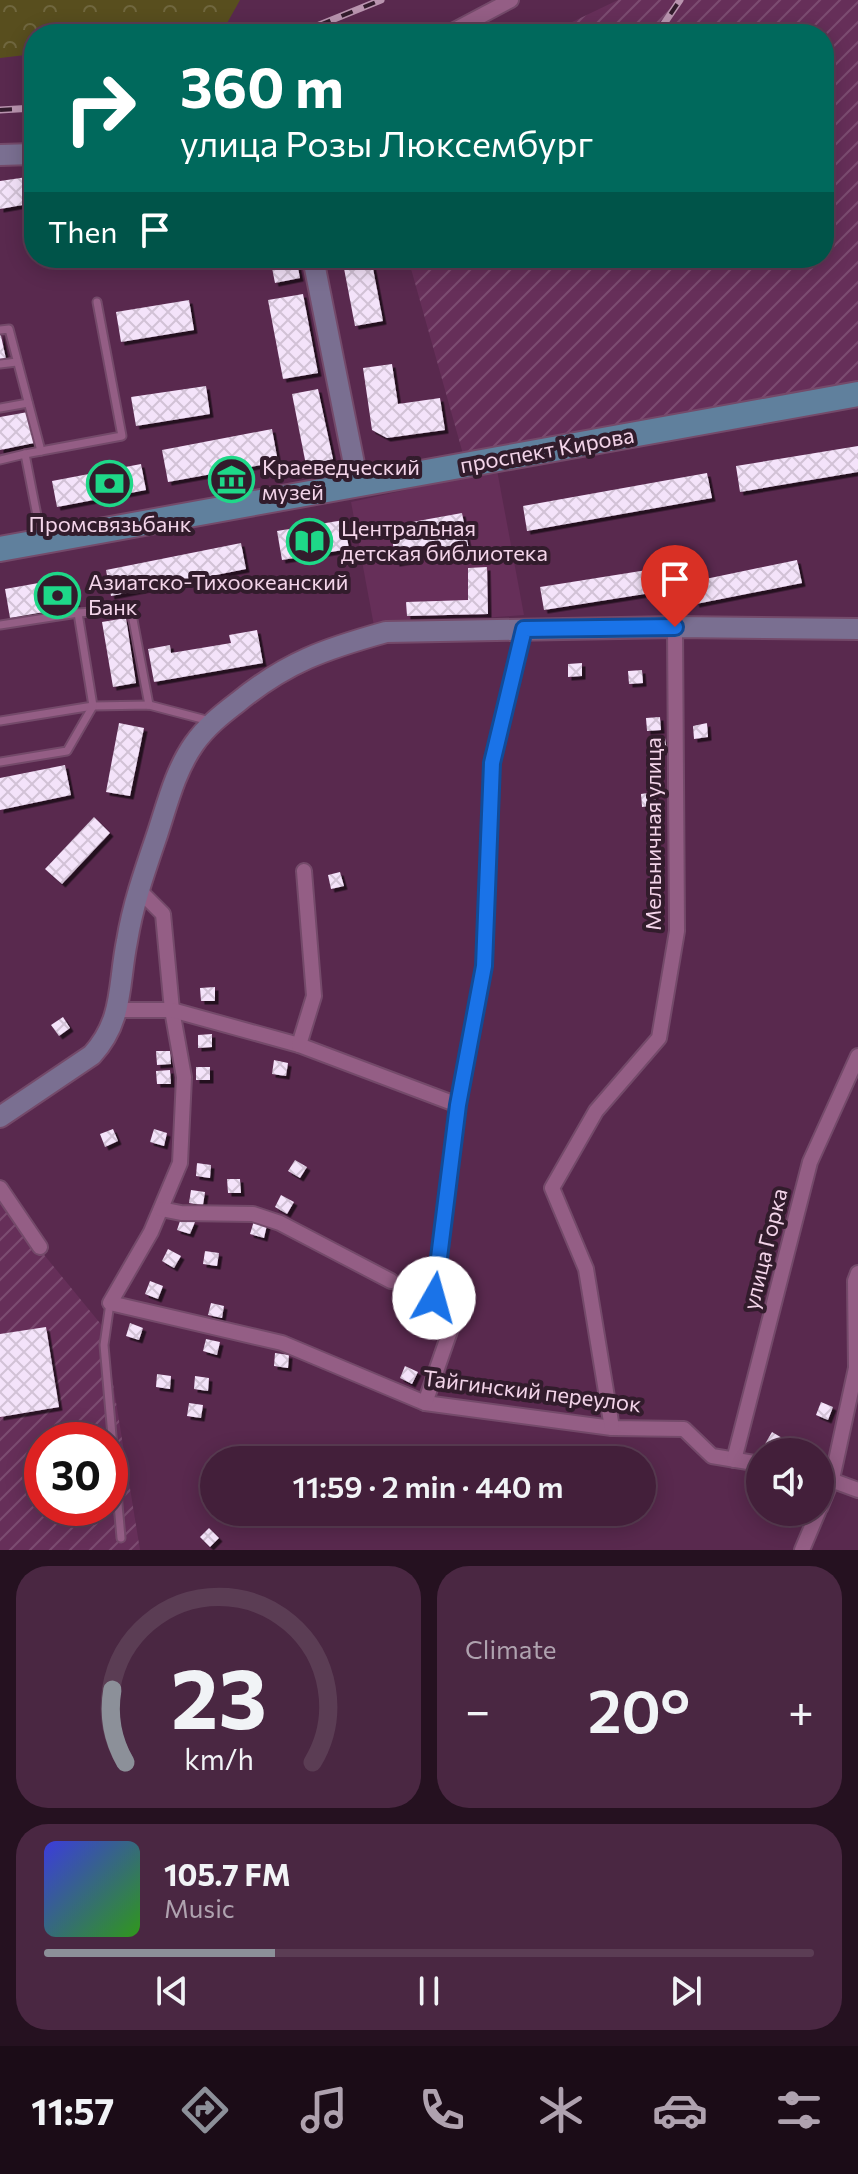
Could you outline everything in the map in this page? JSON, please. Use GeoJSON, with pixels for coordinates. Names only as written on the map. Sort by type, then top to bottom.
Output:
{"type":"FeatureCollection","features":[{"type":"Feature","properties":{"kind":"main road","name":"проспект Кирова"},"geometry":{"type":"LineString","coordinates":[[0,549],[858,394]]}},
{"type":"Feature","properties":{"kind":"street"},"geometry":{"type":"LineString","coordinates":[[466,24],[511,0]]}},
{"type":"Feature","properties":{"kind":"street"},"geometry":{"type":"LineString","coordinates":[[0,155],[24,154]]}},
{"type":"Feature","properties":{"kind":"street"},"geometry":{"type":"LineString","coordinates":[[315,268],[358,484]]}},
{"type":"Feature","properties":{"kind":"street"},"geometry":{"type":"LineString","coordinates":[[0,1117],[92,1055],[113,1027],[138,889],[179,772],[193,745],[212,722],[294,662],[386,632],[675,627],[858,629]]}},
{"type":"Feature","properties":{"kind":"street","name":"Мельничная улица"},"geometry":{"type":"LineString","coordinates":[[612,1428],[586,1269],[552,1188],[596,1111],[659,1038],[677,931],[675,627]]}},
{"type":"Feature","properties":{"kind":"street"},"geometry":{"type":"LineString","coordinates":[[425,1403],[457,1311],[434,1298],[458,1105],[484,966],[492,763],[524,629]]}},
{"type":"Feature","properties":{"kind":"street"},"geometry":{"type":"LineString","coordinates":[[299,1045],[314,996],[304,871]]}},
{"type":"Feature","properties":{"kind":"street"},"geometry":{"type":"LineString","coordinates":[[110,1303],[151,1232],[180,1163],[184,1077],[172,1010],[163,914],[138,889]]}},
{"type":"Feature","properties":{"kind":"street"},"geometry":{"type":"LineString","coordinates":[[118,1010],[172,1010],[299,1045],[458,1105]]}},
{"type":"Feature","properties":{"kind":"street","name":"улица Горка"},"geometry":{"type":"LineString","coordinates":[[734,1460],[810,1162],[858,1056]]}},
{"type":"Feature","properties":{"kind":"street"},"geometry":{"type":"LineString","coordinates":[[0,1188],[40,1247]]}},
{"type":"Feature","properties":{"kind":"street"},"geometry":{"type":"LineString","coordinates":[[161,1209],[181,1213],[253,1214],[280,1223],[391,1281]]}},
{"type":"Feature","properties":{"kind":"street"},"geometry":{"type":"LineString","coordinates":[[834,1448],[856,1368],[855,1281],[858,1273]]}},
{"type":"Feature","properties":{"kind":"street","name":"Тайгинский переулок"},"geometry":{"type":"LineString","coordinates":[[110,1303],[282,1343],[425,1403],[612,1428],[684,1429],[712,1456],[746,1462]]}},
{"type":"Feature","properties":{"kind":"street"},"geometry":{"type":"LineString","coordinates":[[834,1480],[858,1490]]}},
{"type":"Feature","properties":{"kind":"street"},"geometry":{"type":"LineString","coordinates":[[802,1550],[812,1526]]}},
{"type":"Feature","properties":{"kind":"lane"},"geometry":{"type":"LineString","coordinates":[[0,460],[122,436],[97,302]]}},
{"type":"Feature","properties":{"kind":"lane"},"geometry":{"type":"LineString","coordinates":[[0,330],[9,329],[41,451]]}},
{"type":"Feature","properties":{"kind":"lane"},"geometry":{"type":"LineString","coordinates":[[0,364],[17,362]]}},
{"type":"Feature","properties":{"kind":"lane"},"geometry":{"type":"LineString","coordinates":[[0,408],[28,403]]}},
{"type":"Feature","properties":{"kind":"lane"},"geometry":{"type":"LineString","coordinates":[[25,454],[42,542]]}},
{"type":"Feature","properties":{"kind":"lane"},"geometry":{"type":"LineString","coordinates":[[0,625],[78,613],[131,609],[149,705]]}},
{"type":"Feature","properties":{"kind":"lane"},"geometry":{"type":"LineString","coordinates":[[0,762],[67,751],[93,706],[78,613]]}},
{"type":"Feature","properties":{"kind":"lane"},"geometry":{"type":"LineString","coordinates":[[0,721],[93,706],[149,705],[212,722]]}},
{"type":"Feature","properties":{"kind":"lane"},"geometry":{"type":"LineString","coordinates":[[110,1303],[104,1345],[121,1538]]}},
{"type":"Feature","properties":{"kind":"shaded area"},"geometry":{"type":"Polygon","coordinates":[[[618,0],[858,0],[858,382],[463,454],[411,268],[834,268],[834,24],[568,24],[618,0]]]}},
{"type":"Feature","properties":{"kind":"shaded area"},"geometry":{"type":"Polygon","coordinates":[[[497,470],[524,615],[374,626],[351,502],[497,470]]]}},
{"type":"Feature","properties":{"kind":"shaded area"},"geometry":{"type":"Polygon","coordinates":[[[0,1201],[104,1328],[119,1422],[24,1422],[24,1526],[128,1526],[128,1476],[140,1550],[0,1550],[0,1201]]]}},
{"type":"Feature","properties":{"kind":"green space"},"geometry":{"type":"Polygon","coordinates":[[[0,0],[240,0],[226,24],[24,24],[24,55],[0,58],[0,0]]]}},
{"type":"Feature","properties":{"kind":"building"},"geometry":{"type":"Polygon","coordinates":[[[24,177],[24,205],[0,209],[0,181],[24,177]]]}},
{"type":"Feature","properties":{"kind":"building"},"geometry":{"type":"Polygon","coordinates":[[[272,268],[298,268],[300,278],[275,283],[272,268]]]}},
{"type":"Feature","properties":{"kind":"building"},"geometry":{"type":"Polygon","coordinates":[[[344,268],[373,268],[383,321],[355,326],[344,268]]]}},
{"type":"Feature","properties":{"kind":"building"},"geometry":{"type":"Polygon","coordinates":[[[303,294],[318,373],[283,379],[268,300],[303,294]]]}},
{"type":"Feature","properties":{"kind":"building"},"geometry":{"type":"Polygon","coordinates":[[[189,300],[194,330],[121,342],[116,312],[189,300]]]}},
{"type":"Feature","properties":{"kind":"building"},"geometry":{"type":"Polygon","coordinates":[[[0,331],[6,359],[0,360],[0,331]]]}},
{"type":"Feature","properties":{"kind":"building"},"geometry":{"type":"Polygon","coordinates":[[[392,364],[398,404],[440,398],[445,430],[387,438],[372,430],[363,368],[392,364]]]}},
{"type":"Feature","properties":{"kind":"building"},"geometry":{"type":"Polygon","coordinates":[[[206,386],[210,414],[136,426],[131,397],[206,386]]]}},
{"type":"Feature","properties":{"kind":"building"},"geometry":{"type":"Polygon","coordinates":[[[318,389],[333,459],[306,465],[292,394],[318,389]]]}},
{"type":"Feature","properties":{"kind":"building"},"geometry":{"type":"Polygon","coordinates":[[[28,412],[34,443],[0,450],[0,417],[28,412]]]}},
{"type":"Feature","properties":{"kind":"building"},"geometry":{"type":"Polygon","coordinates":[[[272,429],[278,462],[168,482],[162,450],[272,429]]]}},
{"type":"Feature","properties":{"kind":"building"},"geometry":{"type":"Polygon","coordinates":[[[858,446],[858,472],[740,492],[736,466],[858,446]]]}},
{"type":"Feature","properties":{"kind":"building"},"geometry":{"type":"Polygon","coordinates":[[[141,464],[146,490],[57,507],[52,481],[141,464]]]}},
{"type":"Feature","properties":{"kind":"building"},"geometry":{"type":"Polygon","coordinates":[[[707,473],[712,498],[527,531],[523,506],[707,473]]]}},
{"type":"Feature","properties":{"kind":"building"},"geometry":{"type":"Polygon","coordinates":[[[462,513],[469,550],[443,555],[441,543],[418,547],[420,559],[396,563],[390,526],[462,513]]]}},
{"type":"Feature","properties":{"kind":"building"},"geometry":{"type":"Polygon","coordinates":[[[344,520],[349,549],[282,560],[277,531],[344,520]]]}},
{"type":"Feature","properties":{"kind":"building"},"geometry":{"type":"Polygon","coordinates":[[[241,543],[246,569],[111,596],[106,570],[241,543]]]}},
{"type":"Feature","properties":{"kind":"building"},"geometry":{"type":"Polygon","coordinates":[[[797,560],[802,583],[696,604],[691,582],[797,560]]]}},
{"type":"Feature","properties":{"kind":"building"},"geometry":{"type":"Polygon","coordinates":[[[487,567],[488,614],[407,616],[406,602],[468,600],[468,568],[487,567]]]}},
{"type":"Feature","properties":{"kind":"building"},"geometry":{"type":"Polygon","coordinates":[[[647,570],[651,593],[544,610],[540,587],[647,570]]]}},
{"type":"Feature","properties":{"kind":"building"},"geometry":{"type":"Polygon","coordinates":[[[72,577],[77,606],[10,618],[5,589],[72,577]]]}},
{"type":"Feature","properties":{"kind":"building"},"geometry":{"type":"Polygon","coordinates":[[[126,618],[136,683],[113,687],[102,622],[126,618]]]}},
{"type":"Feature","properties":{"kind":"building"},"geometry":{"type":"Polygon","coordinates":[[[257,630],[263,663],[154,682],[148,649],[170,645],[171,653],[231,643],[229,635],[257,630]]]}},
{"type":"Feature","properties":{"kind":"building"},"geometry":{"type":"Polygon","coordinates":[[[582,663],[582,676],[568,677],[568,664],[582,663]]]}},
{"type":"Feature","properties":{"kind":"building"},"geometry":{"type":"Polygon","coordinates":[[[642,670],[643,683],[629,684],[628,671],[642,670]]]}},
{"type":"Feature","properties":{"kind":"building"},"geometry":{"type":"Polygon","coordinates":[[[660,717],[661,730],[647,731],[646,718],[660,717]]]}},
{"type":"Feature","properties":{"kind":"building"},"geometry":{"type":"Polygon","coordinates":[[[119,723],[144,728],[130,796],[106,792],[119,723]]]}},
{"type":"Feature","properties":{"kind":"building"},"geometry":{"type":"Polygon","coordinates":[[[707,723],[708,737],[694,739],[693,726],[707,723]]]}},
{"type":"Feature","properties":{"kind":"building"},"geometry":{"type":"Polygon","coordinates":[[[665,738],[667,751],[653,753],[651,740],[665,738]]]}},
{"type":"Feature","properties":{"kind":"building"},"geometry":{"type":"Polygon","coordinates":[[[65,765],[71,795],[0,810],[0,778],[65,765]]]}},
{"type":"Feature","properties":{"kind":"building"},"geometry":{"type":"Polygon","coordinates":[[[655,792],[656,805],[642,807],[641,794],[655,792]]]}},
{"type":"Feature","properties":{"kind":"building"},"geometry":{"type":"Polygon","coordinates":[[[94,817],[110,833],[62,884],[45,869],[94,817]]]}},
{"type":"Feature","properties":{"kind":"building"},"geometry":{"type":"Polygon","coordinates":[[[340,872],[344,886],[331,889],[328,875],[340,872]]]}},
{"type":"Feature","properties":{"kind":"building"},"geometry":{"type":"Polygon","coordinates":[[[215,987],[215,1001],[201,1001],[200,988],[215,987]]]}},
{"type":"Feature","properties":{"kind":"building"},"geometry":{"type":"Polygon","coordinates":[[[63,1017],[70,1028],[59,1036],[51,1025],[63,1017]]]}},
{"type":"Feature","properties":{"kind":"building"},"geometry":{"type":"Polygon","coordinates":[[[212,1034],[212,1047],[198,1048],[198,1035],[212,1034]]]}},
{"type":"Feature","properties":{"kind":"building"},"geometry":{"type":"Polygon","coordinates":[[[156,1051],[170,1051],[171,1064],[157,1065],[156,1051]]]}},
{"type":"Feature","properties":{"kind":"building"},"geometry":{"type":"Polygon","coordinates":[[[274,1060],[288,1063],[286,1076],[272,1074],[274,1060]]]}},
{"type":"Feature","properties":{"kind":"building"},"geometry":{"type":"Polygon","coordinates":[[[196,1067],[210,1067],[210,1080],[196,1080],[196,1067]]]}},
{"type":"Feature","properties":{"kind":"building"},"geometry":{"type":"Polygon","coordinates":[[[170,1070],[171,1084],[157,1084],[156,1071],[170,1070]]]}},
{"type":"Feature","properties":{"kind":"building"},"geometry":{"type":"Polygon","coordinates":[[[113,1129],[118,1141],[105,1147],[100,1134],[113,1129]]]}},
{"type":"Feature","properties":{"kind":"building"},"geometry":{"type":"Polygon","coordinates":[[[154,1129],[167,1133],[164,1146],[150,1142],[154,1129]]]}},
{"type":"Feature","properties":{"kind":"building"},"geometry":{"type":"Polygon","coordinates":[[[295,1160],[307,1167],[300,1178],[288,1171],[295,1160]]]}},
{"type":"Feature","properties":{"kind":"building"},"geometry":{"type":"Polygon","coordinates":[[[197,1163],[211,1165],[210,1178],[196,1176],[197,1163]]]}},
{"type":"Feature","properties":{"kind":"building"},"geometry":{"type":"Polygon","coordinates":[[[227,1179],[240,1179],[241,1193],[228,1193],[227,1179]]]}},
{"type":"Feature","properties":{"kind":"building"},"geometry":{"type":"Polygon","coordinates":[[[191,1190],[205,1192],[203,1205],[189,1203],[191,1190]]]}},
{"type":"Feature","properties":{"kind":"building"},"geometry":{"type":"Polygon","coordinates":[[[281,1195],[294,1202],[287,1214],[275,1207],[281,1195]]]}},
{"type":"Feature","properties":{"kind":"building"},"geometry":{"type":"Polygon","coordinates":[[[181,1218],[195,1222],[190,1234],[177,1230],[181,1218]]]}},
{"type":"Feature","properties":{"kind":"building"},"geometry":{"type":"Polygon","coordinates":[[[254,1221],[267,1225],[264,1238],[250,1234],[254,1221]]]}},
{"type":"Feature","properties":{"kind":"building"},"geometry":{"type":"Polygon","coordinates":[[[168,1249],[181,1256],[174,1268],[162,1261],[168,1249]]]}},
{"type":"Feature","properties":{"kind":"building"},"geometry":{"type":"Polygon","coordinates":[[[205,1251],[219,1253],[217,1266],[203,1264],[205,1251]]]}},
{"type":"Feature","properties":{"kind":"building"},"geometry":{"type":"Polygon","coordinates":[[[150,1281],[163,1286],[158,1299],[145,1294],[150,1281]]]}},
{"type":"Feature","properties":{"kind":"building"},"geometry":{"type":"Polygon","coordinates":[[[408,1291],[419,1300],[410,1310],[400,1300],[408,1291]]]}},
{"type":"Feature","properties":{"kind":"building"},"geometry":{"type":"Polygon","coordinates":[[[211,1303],[224,1306],[222,1318],[208,1315],[211,1303]]]}},
{"type":"Feature","properties":{"kind":"building"},"geometry":{"type":"Polygon","coordinates":[[[130,1323],[143,1328],[139,1340],[126,1336],[130,1323]]]}},
{"type":"Feature","properties":{"kind":"building"},"geometry":{"type":"Polygon","coordinates":[[[46,1327],[59,1407],[0,1417],[0,1334],[46,1327]]]}},
{"type":"Feature","properties":{"kind":"building"},"geometry":{"type":"Polygon","coordinates":[[[206,1339],[220,1342],[217,1355],[203,1351],[206,1339]]]}},
{"type":"Feature","properties":{"kind":"building"},"geometry":{"type":"Polygon","coordinates":[[[275,1353],[289,1355],[288,1368],[274,1366],[275,1353]]]}},
{"type":"Feature","properties":{"kind":"building"},"geometry":{"type":"Polygon","coordinates":[[[405,1366],[418,1372],[412,1384],[400,1378],[405,1366]]]}},
{"type":"Feature","properties":{"kind":"building"},"geometry":{"type":"Polygon","coordinates":[[[157,1374],[171,1376],[170,1389],[156,1387],[157,1374]]]}},
{"type":"Feature","properties":{"kind":"building"},"geometry":{"type":"Polygon","coordinates":[[[195,1376],[209,1378],[208,1391],[194,1389],[195,1376]]]}},
{"type":"Feature","properties":{"kind":"building"},"geometry":{"type":"Polygon","coordinates":[[[821,1402],[833,1407],[828,1420],[816,1415],[821,1402]]]}},
{"type":"Feature","properties":{"kind":"building"},"geometry":{"type":"Polygon","coordinates":[[[189,1403],[203,1405],[201,1418],[187,1416],[189,1403]]]}},
{"type":"Feature","properties":{"kind":"building"},"geometry":{"type":"Polygon","coordinates":[[[772,1432],[782,1438],[768,1438],[772,1432]]]}},
{"type":"Feature","properties":{"kind":"building"},"geometry":{"type":"Polygon","coordinates":[[[209,1528],[219,1538],[210,1547],[200,1537],[209,1528]]]}},
{"type":"Feature","properties":{"kind":"railway"},"geometry":{"type":"LineString","coordinates":[[322,24],[381,0]]}},
{"type":"Feature","properties":{"kind":"railway"},"geometry":{"type":"LineString","coordinates":[[664,24],[680,0]]}},
{"type":"Feature","properties":{"kind":"railway"},"geometry":{"type":"LineString","coordinates":[[0,110],[24,109]]}},
{"type":"Feature","properties":{"kind":"place","name":"Краеведческий музей"},"geometry":{"type":"Point","coordinates":[231,480]}},
{"type":"Feature","properties":{"kind":"place","name":"Промсвязьбанк"},"geometry":{"type":"Point","coordinates":[110,483]}},
{"type":"Feature","properties":{"kind":"place","name":"Центральная детская библиотека"},"geometry":{"type":"Point","coordinates":[310,541]}},
{"type":"Feature","properties":{"kind":"place","name":"Азиатско-Тихоокеанский Банк"},"geometry":{"type":"Point","coordinates":[57,595]}},
{"type":"Feature","properties":{"kind":"route"},"geometry":{"type":"LineString","coordinates":[[434,1298],[458,1105],[484,966],[492,763],[524,629],[675,627]]}}]}
